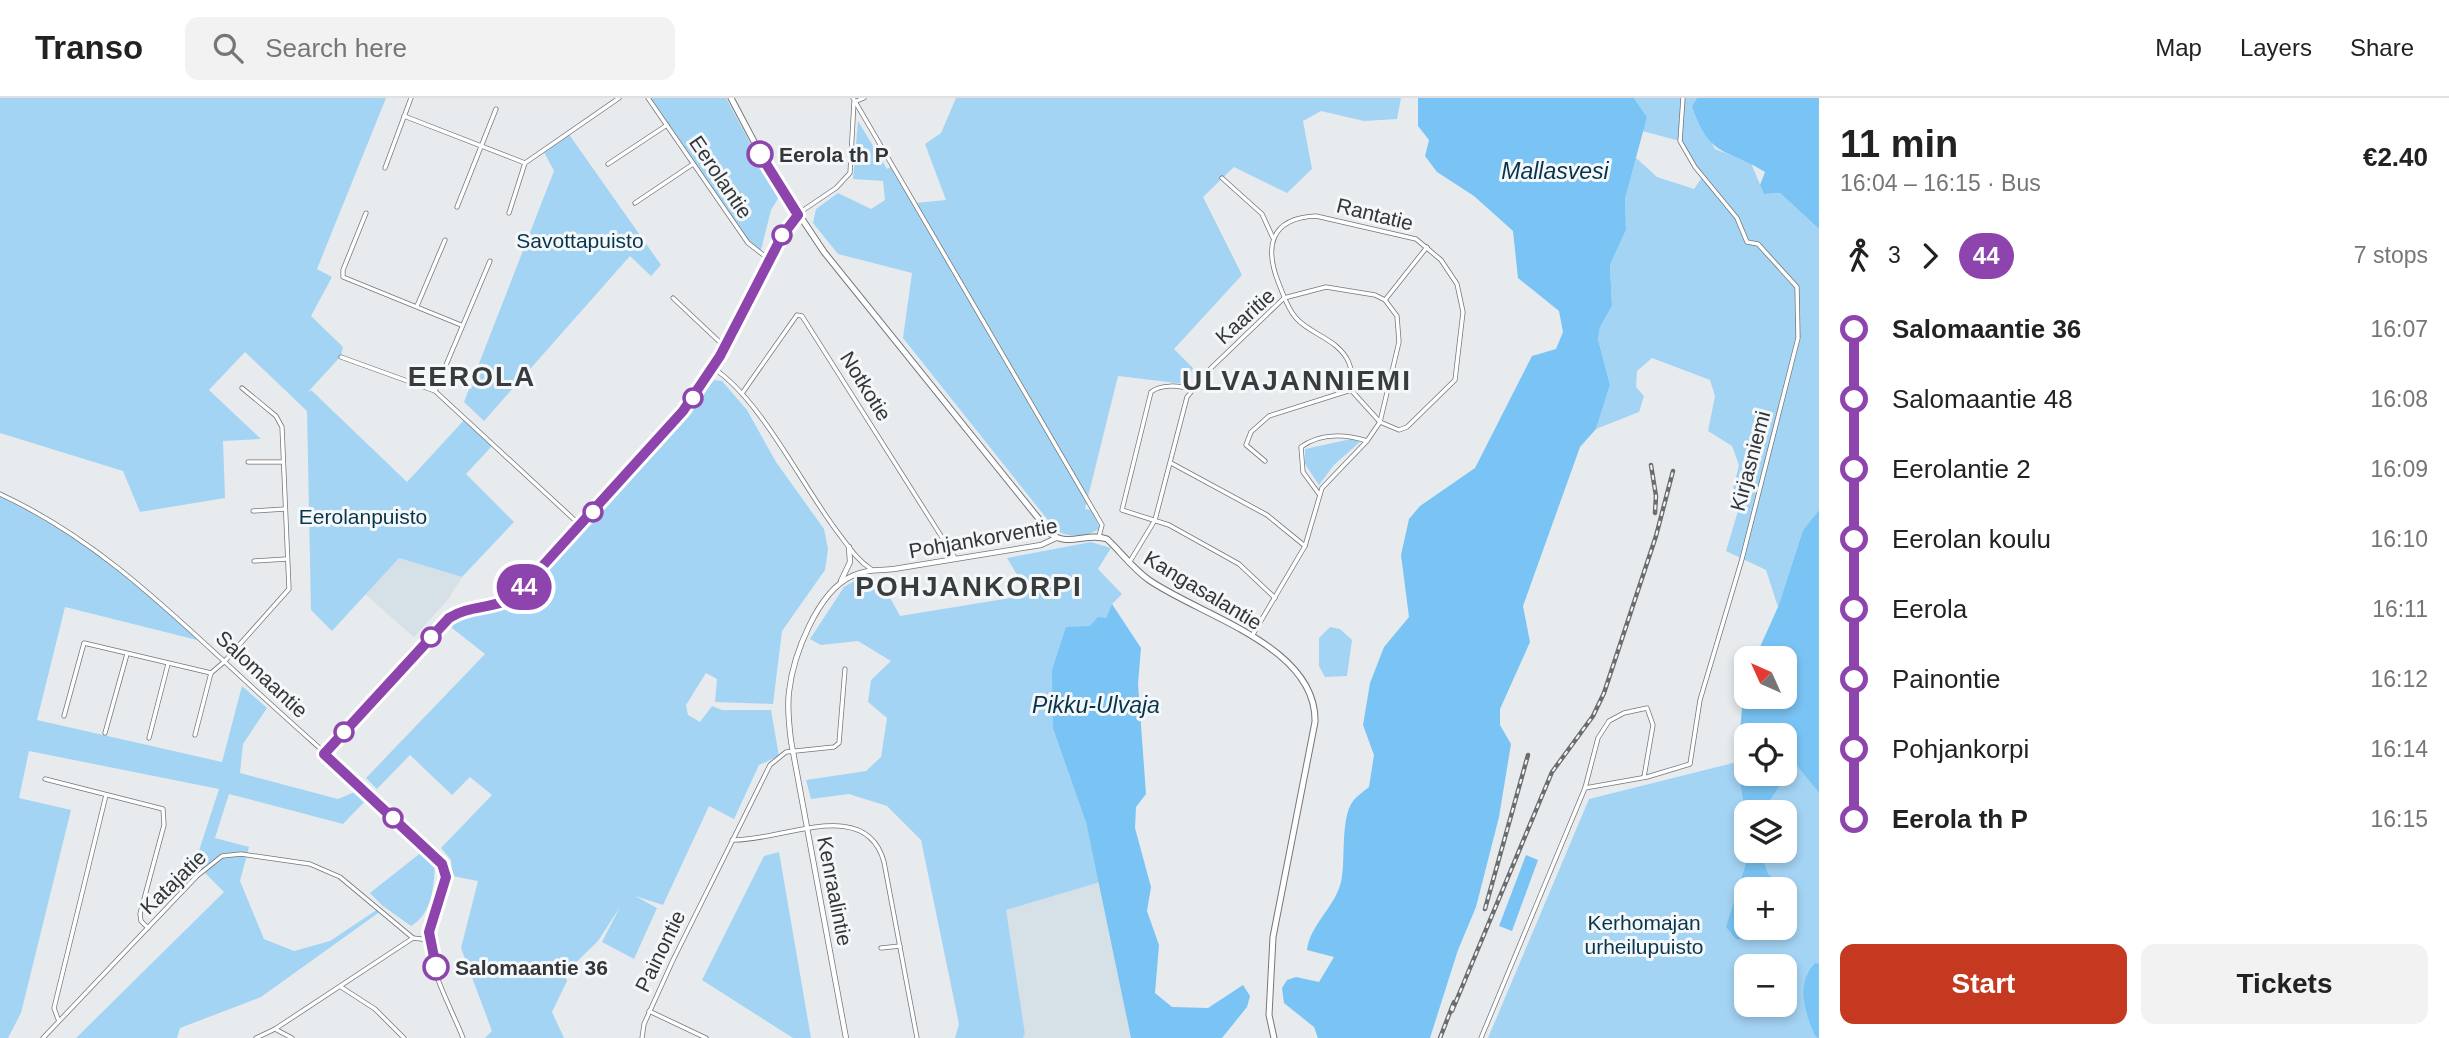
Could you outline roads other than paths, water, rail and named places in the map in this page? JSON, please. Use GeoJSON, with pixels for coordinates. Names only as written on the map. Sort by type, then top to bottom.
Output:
{"type":"FeatureCollection","features":[{"type":"Feature","properties":{"kind":"main road"},"geometry":{"type":"LineString","coordinates":[[731,98],[768,168],[824,253],[1056,538]]}},
{"type":"Feature","properties":{"kind":"main road","name":"Pohjankorventie"},"geometry":{"type":"LineString","coordinates":[[1056,538],[1062,541],[1099,536]]}},
{"type":"Feature","properties":{"kind":"main road","name":"Kangasalantie"},"geometry":{"type":"LineString","coordinates":[[1099,536],[1107,539],[1149,580],[1252,636],[1304,679],[1315,704],[1315,722],[1273,937],[1269,992],[1274,1038]]}},
{"type":"Feature","properties":{"kind":"street"},"geometry":{"type":"LineString","coordinates":[[385,167],[411,98]]}},
{"type":"Feature","properties":{"kind":"street"},"geometry":{"type":"LineString","coordinates":[[509,213],[525,163],[619,98]]}},
{"type":"Feature","properties":{"kind":"street","name":"Eerolantie"},"geometry":{"type":"LineString","coordinates":[[648,98],[748,243],[770,260]]}},
{"type":"Feature","properties":{"kind":"street"},"geometry":{"type":"LineString","coordinates":[[853,100],[864,98]]}},
{"type":"Feature","properties":{"kind":"street","name":"Kirjasniemi"},"geometry":{"type":"LineString","coordinates":[[1586,788],[1644,777],[1690,764],[1700,700],[1742,559],[1798,338],[1797,287],[1758,244],[1747,242],[1737,218],[1695,167],[1680,141],[1683,98]]}},
{"type":"Feature","properties":{"kind":"street"},"geometry":{"type":"LineString","coordinates":[[324,754],[449,618],[464,610],[499,605],[510,600],[679,417],[725,347],[789,224],[836,188],[850,173],[853,100]]}},
{"type":"Feature","properties":{"kind":"street"},"geometry":{"type":"LineString","coordinates":[[853,100],[1102,525],[1099,536]]}},
{"type":"Feature","properties":{"kind":"street"},"geometry":{"type":"LineString","coordinates":[[457,207],[496,109]]}},
{"type":"Feature","properties":{"kind":"street"},"geometry":{"type":"LineString","coordinates":[[404,116],[525,163]]}},
{"type":"Feature","properties":{"kind":"street"},"geometry":{"type":"LineString","coordinates":[[608,164],[667,125]]}},
{"type":"Feature","properties":{"kind":"street"},"geometry":{"type":"LineString","coordinates":[[635,203],[693,164]]}},
{"type":"Feature","properties":{"kind":"street"},"geometry":{"type":"LineString","coordinates":[[1223,178],[1262,214],[1273,239],[1270,264],[1295,318],[1323,335],[1343,353],[1352,377],[1351,390],[1380,422]]}},
{"type":"Feature","properties":{"kind":"street"},"geometry":{"type":"LineString","coordinates":[[366,213],[343,270],[343,277],[461,325]]}},
{"type":"Feature","properties":{"kind":"street","name":"Rantatie"},"geometry":{"type":"LineString","coordinates":[[1273,239],[1284,226],[1304,217],[1316,216],[1416,239],[1441,260],[1462,296],[1458,370],[1448,389],[1407,427],[1399,430],[1380,422]]}},
{"type":"Feature","properties":{"kind":"street"},"geometry":{"type":"LineString","coordinates":[[417,307],[445,240]]}},
{"type":"Feature","properties":{"kind":"street"},"geometry":{"type":"LineString","coordinates":[[1252,636],[1306,546],[1319,494],[1325,483],[1367,441],[1380,422],[1399,334],[1397,316],[1385,300],[1427,247]]}},
{"type":"Feature","properties":{"kind":"street"},"geometry":{"type":"LineString","coordinates":[[435,391],[490,261]]}},
{"type":"Feature","properties":{"kind":"street","name":"Kaaritie"},"geometry":{"type":"LineString","coordinates":[[1129,563],[1155,520],[1191,390],[1284,298],[1326,287],[1375,295],[1385,300]]}},
{"type":"Feature","properties":{"kind":"street"},"geometry":{"type":"LineString","coordinates":[[673,298],[725,347]]}},
{"type":"Feature","properties":{"kind":"street","name":"Notkotie"},"geometry":{"type":"LineString","coordinates":[[743,392],[797,314],[802,316],[955,558]]}},
{"type":"Feature","properties":{"kind":"street"},"geometry":{"type":"LineString","coordinates":[[341,357],[435,391],[580,525]]}},
{"type":"Feature","properties":{"kind":"street"},"geometry":{"type":"LineString","coordinates":[[713,368],[743,392],[849,547],[871,569],[840,582]]}},
{"type":"Feature","properties":{"kind":"street"},"geometry":{"type":"LineString","coordinates":[[1191,390],[1165,387],[1151,392],[1122,506],[1125,513],[1155,520],[1247,569],[1275,598]]}},
{"type":"Feature","properties":{"kind":"street"},"geometry":{"type":"LineString","coordinates":[[195,736],[211,673],[289,589],[280,422],[242,388]]}},
{"type":"Feature","properties":{"kind":"street"},"geometry":{"type":"LineString","coordinates":[[1265,461],[1246,445],[1259,423],[1269,416],[1351,390]]}},
{"type":"Feature","properties":{"kind":"street"},"geometry":{"type":"LineString","coordinates":[[1319,494],[1303,472],[1301,447],[1315,438],[1325,437],[1346,436],[1367,441]]}},
{"type":"Feature","properties":{"kind":"street"},"geometry":{"type":"LineString","coordinates":[[248,462],[282,462]]}},
{"type":"Feature","properties":{"kind":"street"},"geometry":{"type":"LineString","coordinates":[[1170,462],[1267,515],[1306,546]]}},
{"type":"Feature","properties":{"kind":"street","name":"Salomaantie"},"geometry":{"type":"LineString","coordinates":[[0,494],[50,520],[108,558],[167,607],[442,864],[446,877],[430,923],[429,940],[433,960],[463,1038]]}},
{"type":"Feature","properties":{"kind":"street"},"geometry":{"type":"LineString","coordinates":[[253,511],[285,509]]}},
{"type":"Feature","properties":{"kind":"street","name":"Pohjankorventie"},"geometry":{"type":"LineString","coordinates":[[871,569],[894,569],[1041,545],[1056,538]]}},
{"type":"Feature","properties":{"kind":"street"},"geometry":{"type":"LineString","coordinates":[[845,669],[839,743],[834,747],[793,751],[789,692],[794,665],[813,618],[840,582],[850,562],[849,547]]}},
{"type":"Feature","properties":{"kind":"street"},"geometry":{"type":"LineString","coordinates":[[254,561],[288,558]]}},
{"type":"Feature","properties":{"kind":"street"},"geometry":{"type":"LineString","coordinates":[[64,716],[84,643],[211,673]]}},
{"type":"Feature","properties":{"kind":"street"},"geometry":{"type":"LineString","coordinates":[[105,733],[127,653]]}},
{"type":"Feature","properties":{"kind":"street"},"geometry":{"type":"LineString","coordinates":[[149,738],[168,664]]}},
{"type":"Feature","properties":{"kind":"street"},"geometry":{"type":"LineString","coordinates":[[1481,1038],[1586,788],[1598,738],[1609,721],[1624,713],[1647,708],[1653,725],[1644,777]]}},
{"type":"Feature","properties":{"kind":"street","name":"Kenraalintie"},"geometry":{"type":"LineString","coordinates":[[793,751],[846,1038]]}},
{"type":"Feature","properties":{"kind":"street","name":"Painontie"},"geometry":{"type":"LineString","coordinates":[[642,1038],[649,1011],[770,765],[793,751]]}},
{"type":"Feature","properties":{"kind":"street"},"geometry":{"type":"LineString","coordinates":[[45,779],[163,809],[164,825],[139,914],[148,928]]}},
{"type":"Feature","properties":{"kind":"street"},"geometry":{"type":"LineString","coordinates":[[58,1018],[54,1008],[106,794]]}},
{"type":"Feature","properties":{"kind":"street"},"geometry":{"type":"LineString","coordinates":[[731,840],[749,841],[843,824],[863,831],[877,845],[884,862],[917,1038]]}},
{"type":"Feature","properties":{"kind":"street","name":"Katajatie"},"geometry":{"type":"LineString","coordinates":[[43,1038],[58,1018],[197,876],[222,856],[247,854],[326,869],[413,938]]}},
{"type":"Feature","properties":{"kind":"street"},"geometry":{"type":"LineString","coordinates":[[256,1038],[341,987],[413,938],[429,940]]}},
{"type":"Feature","properties":{"kind":"street"},"geometry":{"type":"LineString","coordinates":[[881,948],[900,946]]}},
{"type":"Feature","properties":{"kind":"street"},"geometry":{"type":"LineString","coordinates":[[341,987],[375,1009],[404,1038]]}},
{"type":"Feature","properties":{"kind":"street"},"geometry":{"type":"LineString","coordinates":[[649,1011],[704,1037]]}},
{"type":"Feature","properties":{"kind":"street"},"geometry":{"type":"LineString","coordinates":[[275,1029],[292,1038]]}},
{"type":"Feature","properties":{"kind":"water","name":"Mallasvesi"},"geometry":{"type":"Polygon","coordinates":[[[1418,98],[1634,98],[1647,117],[1625,198],[1626,230],[1610,265],[1612,306],[1600,327],[1598,339],[1610,385],[1596,429],[1580,447],[1523,606],[1530,642],[1500,709],[1500,725],[1511,744],[1499,817],[1476,907],[1458,950],[1430,1038],[1318,1038],[1314,1027],[1284,1003],[1282,988],[1287,980],[1296,977],[1319,982],[1334,957],[1307,950],[1313,932],[1334,900],[1341,882],[1349,808],[1369,787],[1374,755],[1363,725],[1370,683],[1384,647],[1409,617],[1401,555],[1409,519],[1420,506],[1475,468],[1532,356],[1556,349],[1563,332],[1559,311],[1518,278],[1513,231],[1474,196],[1437,172],[1425,156],[1429,140],[1418,126],[1418,98]]]}},
{"type":"Feature","properties":{"kind":"water"},"geometry":{"type":"Polygon","coordinates":[[[1697,98],[1819,98],[1819,229],[1780,193],[1764,194],[1760,185],[1765,172],[1712,144],[1692,106],[1697,98]]]}},
{"type":"Feature","properties":{"kind":"water"},"geometry":{"type":"Polygon","coordinates":[[[1819,510],[1819,793],[1797,766],[1797,723],[1741,723],[1742,709],[1797,709],[1797,646],[1760,646],[1778,607],[1803,530],[1819,510]]]}},
{"type":"Feature","properties":{"kind":"water","name":"Pikku-Ulvaja"},"geometry":{"type":"Polygon","coordinates":[[[1112,604],[1141,648],[1138,684],[1146,794],[1136,807],[1135,828],[1151,887],[1147,911],[1159,945],[1155,993],[1172,1007],[1208,1008],[1243,985],[1250,996],[1247,1007],[1222,1038],[1131,1038],[1086,822],[1053,728],[1052,670],[1066,627],[1090,626],[1098,617],[1106,618],[1112,604]]]}},
{"type":"Feature","properties":{"kind":"water"},"geometry":{"type":"Polygon","coordinates":[[[1741,786],[1780,786],[1770,800],[1743,800],[1741,786]]]}},
{"type":"Feature","properties":{"kind":"water"},"geometry":{"type":"Polygon","coordinates":[[[1526,855],[1538,860],[1512,931],[1499,926],[1526,855]]]}},
{"type":"Feature","properties":{"kind":"water"},"geometry":{"type":"Polygon","coordinates":[[[1746,863],[1764,863],[1771,877],[1742,877],[1746,863]]]}},
{"type":"Feature","properties":{"kind":"water"},"geometry":{"type":"Polygon","coordinates":[[[1734,902],[1734,937],[1726,927],[1734,902]]]}},
{"type":"Feature","properties":{"kind":"water"},"geometry":{"type":"Polygon","coordinates":[[[1815,963],[1819,964],[1819,1038],[1811,1027],[1804,998],[1805,980],[1815,963]]]}},
{"type":"Feature","properties":{"kind":"railway"},"geometry":{"type":"LineString","coordinates":[[1651,465],[1656,496],[1655,513]]}},
{"type":"Feature","properties":{"kind":"railway"},"geometry":{"type":"LineString","coordinates":[[1452,1011],[1552,772],[1593,716],[1604,693],[1656,536],[1673,471]]}},
{"type":"Feature","properties":{"kind":"railway"},"geometry":{"type":"LineString","coordinates":[[1485,909],[1528,755]]}},
{"type":"Feature","properties":{"kind":"railway"},"geometry":{"type":"LineString","coordinates":[[1440,1038],[1454,1002]]}},
{"type":"Feature","properties":{"kind":"place","name":"Eerola th P"},"geometry":{"type":"Point","coordinates":[760,154]}},
{"type":"Feature","properties":{"kind":"place","name":"Salomaantie 36"},"geometry":{"type":"Point","coordinates":[436,967]}},
{"type":"Feature","properties":{"kind":"district","name":"EEROLA"},"geometry":{"type":"Point","coordinates":[472,376]}},
{"type":"Feature","properties":{"kind":"district","name":"ULVAJANNIEMI"},"geometry":{"type":"Point","coordinates":[1297,380]}},
{"type":"Feature","properties":{"kind":"district","name":"POHJANKORPI"},"geometry":{"type":"Point","coordinates":[969,586]}},
{"type":"Feature","properties":{"kind":"park label","name":"Savottapuisto"},"geometry":{"type":"Point","coordinates":[580,240]}},
{"type":"Feature","properties":{"kind":"park label","name":"Eerolanpuisto"},"geometry":{"type":"Point","coordinates":[363,516]}},
{"type":"Feature","properties":{"kind":"park label","name":"Kerhomajan urheilupuisto"},"geometry":{"type":"Point","coordinates":[1644,934]}}]}
